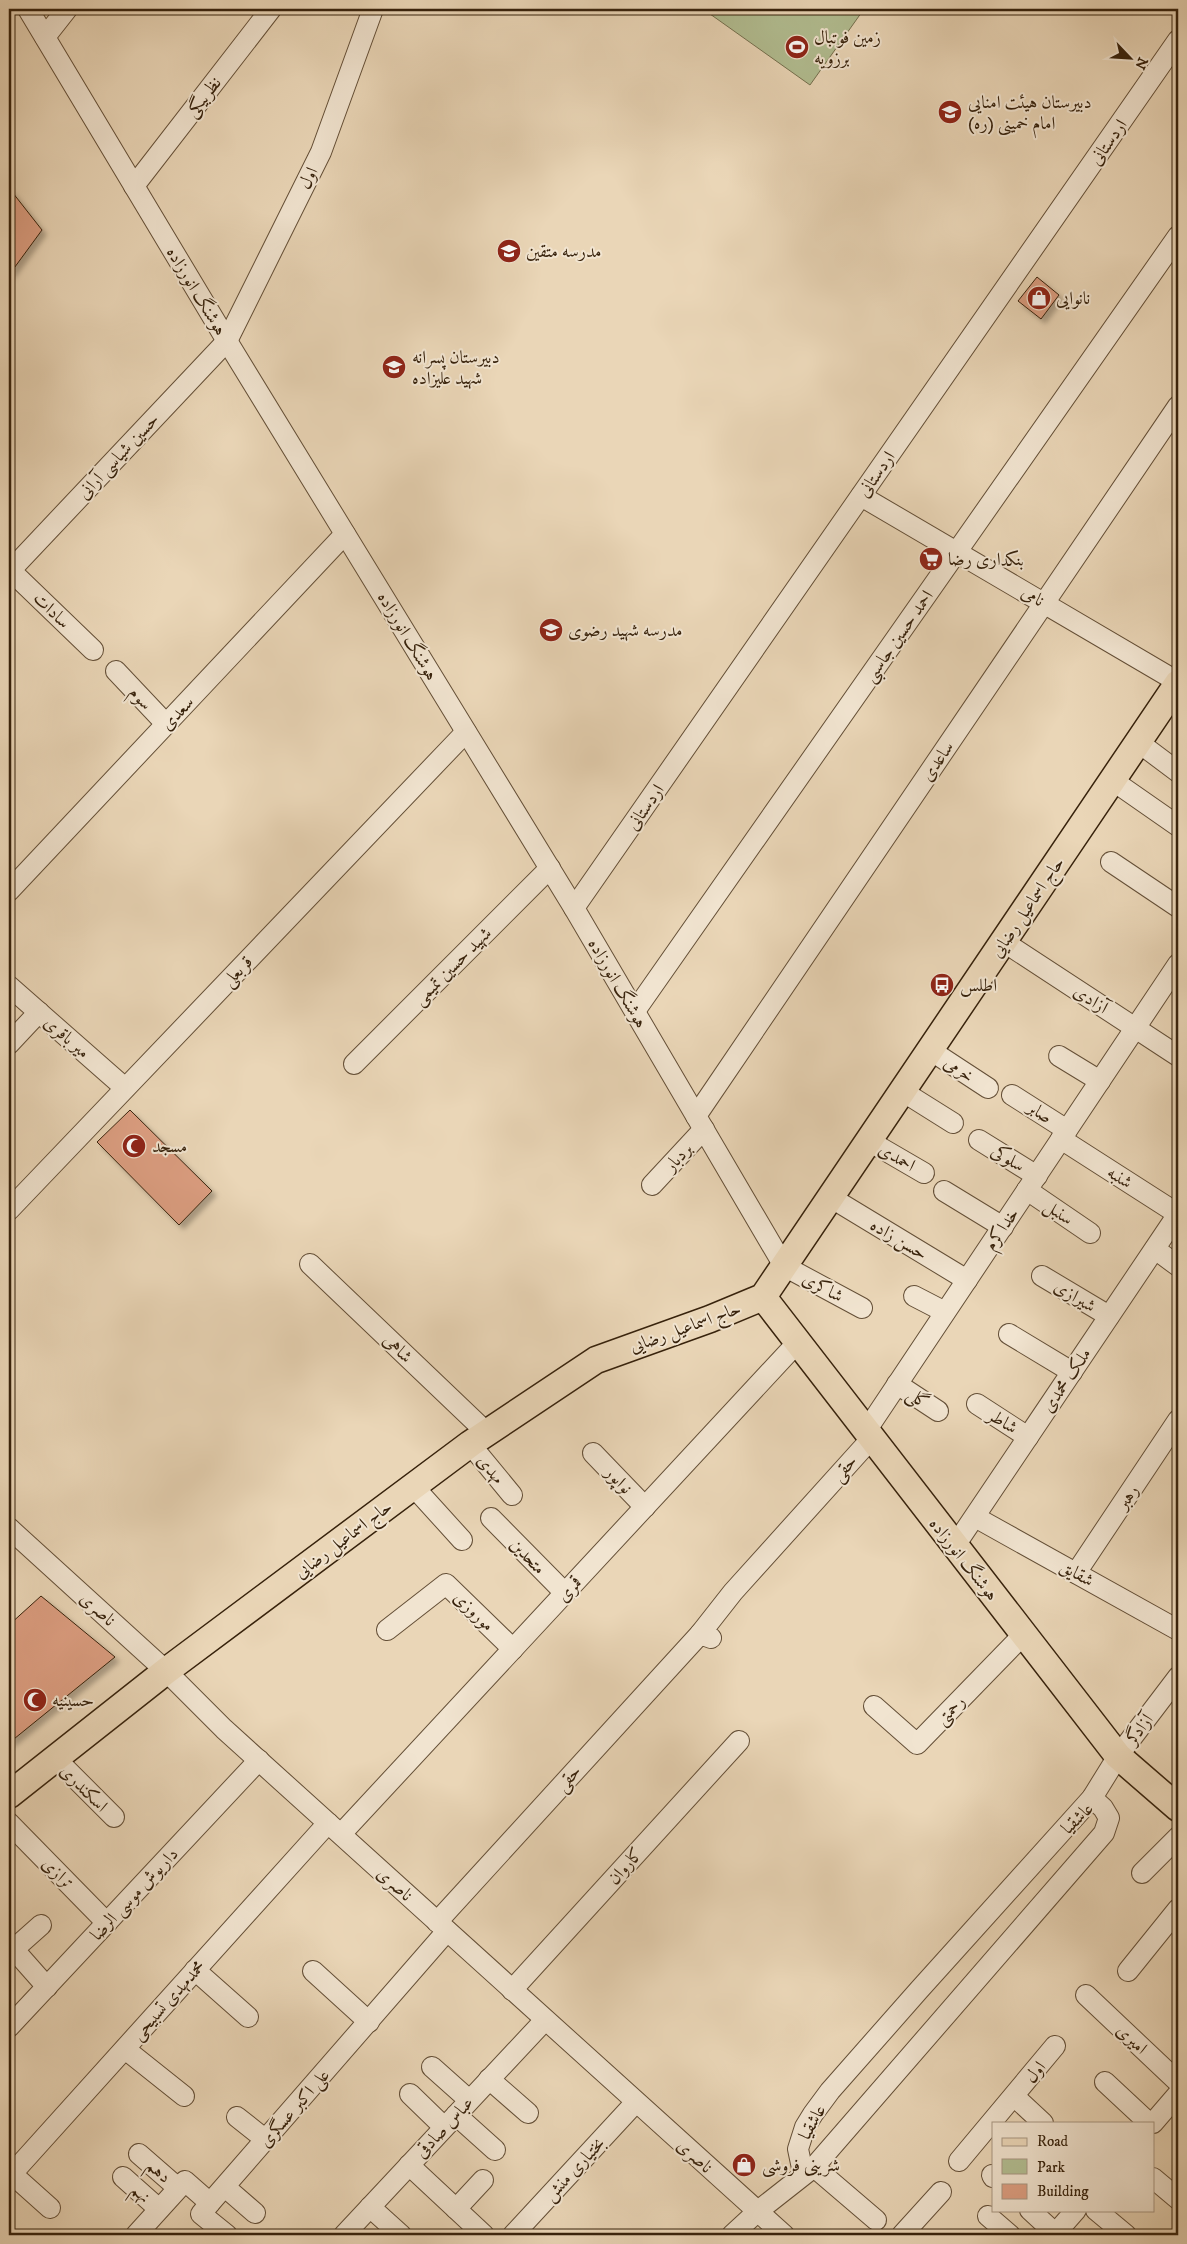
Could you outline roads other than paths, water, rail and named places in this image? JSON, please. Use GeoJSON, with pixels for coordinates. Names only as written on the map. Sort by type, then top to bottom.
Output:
{"type":"FeatureCollection","features":[{"type":"Feature","properties":{"kind":"main road","name":"حاج اسماعیل رضایی"},"geometry":{"type":"LineString","coordinates":[[9,1794],[166,1671],[413,1486],[478,1438],[596,1360],[710,1319],[763,1297],[1178,682]]}},
{"type":"Feature","properties":{"kind":"main road","name":"هوشنگ انورزاده"},"geometry":{"type":"LineString","coordinates":[[763,1297],[954,1547],[1118,1756],[1178,1808]]}},
{"type":"Feature","properties":{"kind":"street","name":"هوشنگ انورزاده"},"geometry":{"type":"LineString","coordinates":[[28,9],[227,341],[550,868],[784,1266]]}},
{"type":"Feature","properties":{"kind":"street"},"geometry":{"type":"LineString","coordinates":[[45,37],[67,9]]}},
{"type":"Feature","properties":{"kind":"street","name":"نظربیگی"},"geometry":{"type":"LineString","coordinates":[[134,186],[271,9]]}},
{"type":"Feature","properties":{"kind":"street","name":"اول"},"geometry":{"type":"LineString","coordinates":[[227,341],[321,152],[373,9]]}},
{"type":"Feature","properties":{"kind":"street","name":"اردستانی"},"geometry":{"type":"LineString","coordinates":[[574,908],[1178,40]]}},
{"type":"Feature","properties":{"kind":"street","name":"احمد حسین جاسبی"},"geometry":{"type":"LineString","coordinates":[[634,1011],[1178,236]]}},
{"type":"Feature","properties":{"kind":"street","name":"حسین شیاسی آرانی"},"geometry":{"type":"LineString","coordinates":[[9,571],[227,341]]}},
{"type":"Feature","properties":{"kind":"street","name":"ساعدی"},"geometry":{"type":"LineString","coordinates":[[700,1122],[1044,603],[1178,406]]}},
{"type":"Feature","properties":{"kind":"street","name":"نامی"},"geometry":{"type":"LineString","coordinates":[[861,496],[1178,682]]}},
{"type":"Feature","properties":{"kind":"street","name":"سعدی"},"geometry":{"type":"LineString","coordinates":[[9,891],[345,534]]}},
{"type":"Feature","properties":{"kind":"street","name":"سادات"},"geometry":{"type":"LineString","coordinates":[[9,571],[93,650]]}},
{"type":"Feature","properties":{"kind":"street","name":"سوم"},"geometry":{"type":"LineString","coordinates":[[116,671],[166,724]]}},
{"type":"Feature","properties":{"kind":"street","name":"قربعلی"},"geometry":{"type":"LineString","coordinates":[[9,1210],[466,732]]}},
{"type":"Feature","properties":{"kind":"street"},"geometry":{"type":"LineString","coordinates":[[1138,742],[1178,772]]}},
{"type":"Feature","properties":{"kind":"street"},"geometry":{"type":"LineString","coordinates":[[1112,780],[1178,826]]}},
{"type":"Feature","properties":{"kind":"street"},"geometry":{"type":"LineString","coordinates":[[1112,862],[1178,907]]}},
{"type":"Feature","properties":{"kind":"street","name":"شهید حسین تمیمی"},"geometry":{"type":"LineString","coordinates":[[354,1064],[550,868]]}},
{"type":"Feature","properties":{"kind":"street","name":"آزادی"},"geometry":{"type":"LineString","coordinates":[[1004,942],[1178,1056]]}},
{"type":"Feature","properties":{"kind":"street","name":"خداکرم"},"geometry":{"type":"LineString","coordinates":[[869,1434],[897,1384],[1178,964]]}},
{"type":"Feature","properties":{"kind":"street","name":"میر باقری"},"geometry":{"type":"LineString","coordinates":[[9,986],[125,1088]]}},
{"type":"Feature","properties":{"kind":"street"},"geometry":{"type":"LineString","coordinates":[[9,1044],[38,1012]]}},
{"type":"Feature","properties":{"kind":"street","name":"خرمی"},"geometry":{"type":"LineString","coordinates":[[930,1050],[988,1088]]}},
{"type":"Feature","properties":{"kind":"street"},"geometry":{"type":"LineString","coordinates":[[1059,1056],[1100,1080]]}},
{"type":"Feature","properties":{"kind":"street"},"geometry":{"type":"LineString","coordinates":[[902,1091],[953,1123]]}},
{"type":"Feature","properties":{"kind":"street","name":"صابر"},"geometry":{"type":"LineString","coordinates":[[1012,1095],[1064,1135]]}},
{"type":"Feature","properties":{"kind":"street","name":"بردبار"},"geometry":{"type":"LineString","coordinates":[[652,1185],[700,1122]]}},
{"type":"Feature","properties":{"kind":"street","name":"شنبه"},"geometry":{"type":"LineString","coordinates":[[1064,1135],[1178,1214]]}},
{"type":"Feature","properties":{"kind":"street","name":"سلوکی"},"geometry":{"type":"LineString","coordinates":[[979,1140],[1032,1183]]}},
{"type":"Feature","properties":{"kind":"street","name":"احمدی"},"geometry":{"type":"LineString","coordinates":[[869,1141],[924,1173]]}},
{"type":"Feature","properties":{"kind":"street","name":"سنبل"},"geometry":{"type":"LineString","coordinates":[[1032,1183],[1090,1233]]}},
{"type":"Feature","properties":{"kind":"street"},"geometry":{"type":"LineString","coordinates":[[944,1191],[1002,1227]]}},
{"type":"Feature","properties":{"kind":"street","name":"حسن زاده"},"geometry":{"type":"LineString","coordinates":[[830,1197],[967,1280]]}},
{"type":"Feature","properties":{"kind":"street","name":"ملک محمدی"},"geometry":{"type":"LineString","coordinates":[[954,1547],[1178,1214]]}},
{"type":"Feature","properties":{"kind":"street"},"geometry":{"type":"LineString","coordinates":[[1155,1249],[1178,1266]]}},
{"type":"Feature","properties":{"kind":"street","name":"شاهی"},"geometry":{"type":"LineString","coordinates":[[310,1264],[478,1438]]}},
{"type":"Feature","properties":{"kind":"street","name":"شاکری"},"geometry":{"type":"LineString","coordinates":[[784,1266],[862,1308]]}},
{"type":"Feature","properties":{"kind":"street","name":"شیرازی"},"geometry":{"type":"LineString","coordinates":[[1042,1276],[1109,1316]]}},
{"type":"Feature","properties":{"kind":"street"},"geometry":{"type":"LineString","coordinates":[[914,1296],[945,1312]]}},
{"type":"Feature","properties":{"kind":"street"},"geometry":{"type":"LineString","coordinates":[[1010,1334],[1072,1372]]}},
{"type":"Feature","properties":{"kind":"street","name":"قمری"},"geometry":{"type":"LineString","coordinates":[[335,1829],[513,1649],[797,1343]]}},
{"type":"Feature","properties":{"kind":"street","name":"گلی"},"geometry":{"type":"LineString","coordinates":[[897,1384],[938,1411]]}},
{"type":"Feature","properties":{"kind":"street","name":"شاطر"},"geometry":{"type":"LineString","coordinates":[[977,1404],[1028,1437]]}},
{"type":"Feature","properties":{"kind":"street","name":"رهبر"},"geometry":{"type":"LineString","coordinates":[[1076,1573],[1178,1420]]}},
{"type":"Feature","properties":{"kind":"street","name":"حقی"},"geometry":{"type":"LineString","coordinates":[[442,1926],[705,1636],[733,1592],[869,1434]]}},
{"type":"Feature","properties":{"kind":"street","name":"مهدی"},"geometry":{"type":"LineString","coordinates":[[478,1438],[512,1495]]}},
{"type":"Feature","properties":{"kind":"street","name":"نواپور"},"geometry":{"type":"LineString","coordinates":[[593,1453],[645,1507]]}},
{"type":"Feature","properties":{"kind":"street"},"geometry":{"type":"LineString","coordinates":[[413,1486],[462,1540]]}},
{"type":"Feature","properties":{"kind":"street","name":"شقایق"},"geometry":{"type":"LineString","coordinates":[[975,1517],[1178,1630]]}},
{"type":"Feature","properties":{"kind":"street","name":"متحدین"},"geometry":{"type":"LineString","coordinates":[[491,1518],[565,1593]]}},
{"type":"Feature","properties":{"kind":"street","name":"ناصری"},"geometry":{"type":"LineString","coordinates":[[11,1535],[166,1671],[259,1760],[784,2235]]}},
{"type":"Feature","properties":{"kind":"street","name":"موروزی"},"geometry":{"type":"LineString","coordinates":[[386,1630],[446,1584],[513,1649]]}},
{"type":"Feature","properties":{"kind":"street","name":"رحمتی"},"geometry":{"type":"LineString","coordinates":[[874,1706],[917,1744],[1024,1634]]}},
{"type":"Feature","properties":{"kind":"street","name":"آزادگر"},"geometry":{"type":"LineString","coordinates":[[1092,1798],[1118,1756],[1178,1678]]}},
{"type":"Feature","properties":{"kind":"street","name":"کاروان"},"geometry":{"type":"LineString","coordinates":[[512,1990],[739,1742]]}},
{"type":"Feature","properties":{"kind":"street","name":"اسکندری"},"geometry":{"type":"LineString","coordinates":[[55,1758],[114,1817]]}},
{"type":"Feature","properties":{"kind":"street","name":"داریوش موسی الرضا"},"geometry":{"type":"LineString","coordinates":[[9,2028],[259,1760]]}},
{"type":"Feature","properties":{"kind":"street","name":"عاشقیا"},"geometry":{"type":"LineString","coordinates":[[732,2235],[808,2170],[1104,1833],[1109,1818],[1103,1808],[1092,1798],[830,2091],[805,2127],[798,2149],[808,2170]]}},
{"type":"Feature","properties":{"kind":"street","name":"ترازی"},"geometry":{"type":"LineString","coordinates":[[9,1823],[107,1923]]}},
{"type":"Feature","properties":{"kind":"street","name":"محمدمهدی تسبیحی"},"geometry":{"type":"LineString","coordinates":[[10,2175],[195,1970],[335,1829]]}},
{"type":"Feature","properties":{"kind":"street"},"geometry":{"type":"LineString","coordinates":[[1142,1873],[1178,1837]]}},
{"type":"Feature","properties":{"kind":"street"},"geometry":{"type":"LineString","coordinates":[[1128,1971],[1178,1909]]}},
{"type":"Feature","properties":{"kind":"street"},"geometry":{"type":"LineString","coordinates":[[41,1925],[11,1946],[47,1987]]}},
{"type":"Feature","properties":{"kind":"street","name":"علی اکبر عسگری"},"geometry":{"type":"LineString","coordinates":[[210,2203],[369,2022],[442,1926]]}},
{"type":"Feature","properties":{"kind":"street"},"geometry":{"type":"LineString","coordinates":[[195,1970],[248,2017]]}},
{"type":"Feature","properties":{"kind":"street"},"geometry":{"type":"LineString","coordinates":[[313,1971],[369,2022]]}},
{"type":"Feature","properties":{"kind":"street","name":"امیری"},"geometry":{"type":"LineString","coordinates":[[1086,1995],[1178,2082]]}},
{"type":"Feature","properties":{"kind":"street","name":"عباس صادقی"},"geometry":{"type":"LineString","coordinates":[[344,2235],[545,2020]]}},
{"type":"Feature","properties":{"kind":"street","name":"اول"},"geometry":{"type":"LineString","coordinates":[[993,2122],[1055,2046]]}},
{"type":"Feature","properties":{"kind":"street"},"geometry":{"type":"LineString","coordinates":[[125,2048],[184,2096]]}},
{"type":"Feature","properties":{"kind":"street"},"geometry":{"type":"LineString","coordinates":[[432,2067],[470,2100]]}},
{"type":"Feature","properties":{"kind":"street"},"geometry":{"type":"LineString","coordinates":[[489,2079],[528,2113]]}},
{"type":"Feature","properties":{"kind":"street"},"geometry":{"type":"LineString","coordinates":[[1105,2082],[1148,2122]]}},
{"type":"Feature","properties":{"kind":"street"},"geometry":{"type":"LineString","coordinates":[[410,2094],[495,2150]]}},
{"type":"Feature","properties":{"kind":"street"},"geometry":{"type":"LineString","coordinates":[[1014,2097],[1042,2122]]}},
{"type":"Feature","properties":{"kind":"street","name":"بختیاری منش"},"geometry":{"type":"LineString","coordinates":[[513,2235],[636,2102]]}},
{"type":"Feature","properties":{"kind":"street"},"geometry":{"type":"LineString","coordinates":[[1154,2122],[1176,2102]]}},
{"type":"Feature","properties":{"kind":"street"},"geometry":{"type":"LineString","coordinates":[[237,2117],[266,2140]]}},
{"type":"Feature","properties":{"kind":"street","name":"اول"},"geometry":{"type":"LineString","coordinates":[[959,2161],[992,2123]]}},
{"type":"Feature","properties":{"kind":"street","name":"دهم"},"geometry":{"type":"LineString","coordinates":[[139,2154],[178,2188]]}},
{"type":"Feature","properties":{"kind":"street"},"geometry":{"type":"LineString","coordinates":[[409,2165],[484,2235]]}},
{"type":"Feature","properties":{"kind":"street"},"geometry":{"type":"LineString","coordinates":[[808,2170],[876,2220]]}},
{"type":"Feature","properties":{"kind":"street"},"geometry":{"type":"LineString","coordinates":[[10,2175],[50,2208]]}},
{"type":"Feature","properties":{"kind":"street","name":"نهم"},"geometry":{"type":"LineString","coordinates":[[123,2177],[160,2209]]}},
{"type":"Feature","properties":{"kind":"street"},"geometry":{"type":"LineString","coordinates":[[1154,2179],[1178,2199]]}},
{"type":"Feature","properties":{"kind":"street"},"geometry":{"type":"LineString","coordinates":[[456,2209],[482,2180]]}},
{"type":"Feature","properties":{"kind":"street"},"geometry":{"type":"LineString","coordinates":[[136,2235],[185,2181],[210,2203],[201,2214],[227,2235]]}},
{"type":"Feature","properties":{"kind":"street"},"geometry":{"type":"LineString","coordinates":[[225,2187],[255,2213]]}},
{"type":"Feature","properties":{"kind":"street"},"geometry":{"type":"LineString","coordinates":[[902,2235],[941,2192]]}},
{"type":"Feature","properties":{"kind":"street"},"geometry":{"type":"LineString","coordinates":[[370,2207],[401,2235]]}},
{"type":"Feature","properties":{"kind":"street"},"geometry":{"type":"LineString","coordinates":[[1032,2212],[1055,2234],[1074,2212]]}},
{"type":"Feature","properties":{"kind":"street"},"geometry":{"type":"LineString","coordinates":[[1098,2212],[1126,2235]]}},
{"type":"Feature","properties":{"kind":"street"},"geometry":{"type":"LineString","coordinates":[[988,2216],[1010,2235]]}},
{"type":"Feature","properties":{"kind":"place","name":"زمین فوتبال برزویه"},"geometry":{"type":"Point","coordinates":[797,47]}},
{"type":"Feature","properties":{"kind":"place","name":"دبیرستان هیئت امنایی امام خمینی (ره)"},"geometry":{"type":"Point","coordinates":[950,112]}},
{"type":"Feature","properties":{"kind":"place","name":"مدرسه متقین"},"geometry":{"type":"Point","coordinates":[509,251]}},
{"type":"Feature","properties":{"kind":"place","name":"نانوایی"},"geometry":{"type":"Point","coordinates":[1039,298]}},
{"type":"Feature","properties":{"kind":"place","name":"دبیرستان پسرانه شهید علیزاده"},"geometry":{"type":"Point","coordinates":[394,367]}},
{"type":"Feature","properties":{"kind":"place","name":"بنکداری رضا"},"geometry":{"type":"Point","coordinates":[931,559]}},
{"type":"Feature","properties":{"kind":"place","name":"مدرسه شهید رضوی"},"geometry":{"type":"Point","coordinates":[551,630]}},
{"type":"Feature","properties":{"kind":"place","name":"اطلس"},"geometry":{"type":"Point","coordinates":[942,985]}},
{"type":"Feature","properties":{"kind":"place","name":"مسجد"},"geometry":{"type":"Point","coordinates":[134,1146]}},
{"type":"Feature","properties":{"kind":"place","name":"حسینیه"},"geometry":{"type":"Point","coordinates":[35,1700]}},
{"type":"Feature","properties":{"kind":"place","name":"شرینی فروشی"},"geometry":{"type":"Point","coordinates":[744,2165]}}]}
